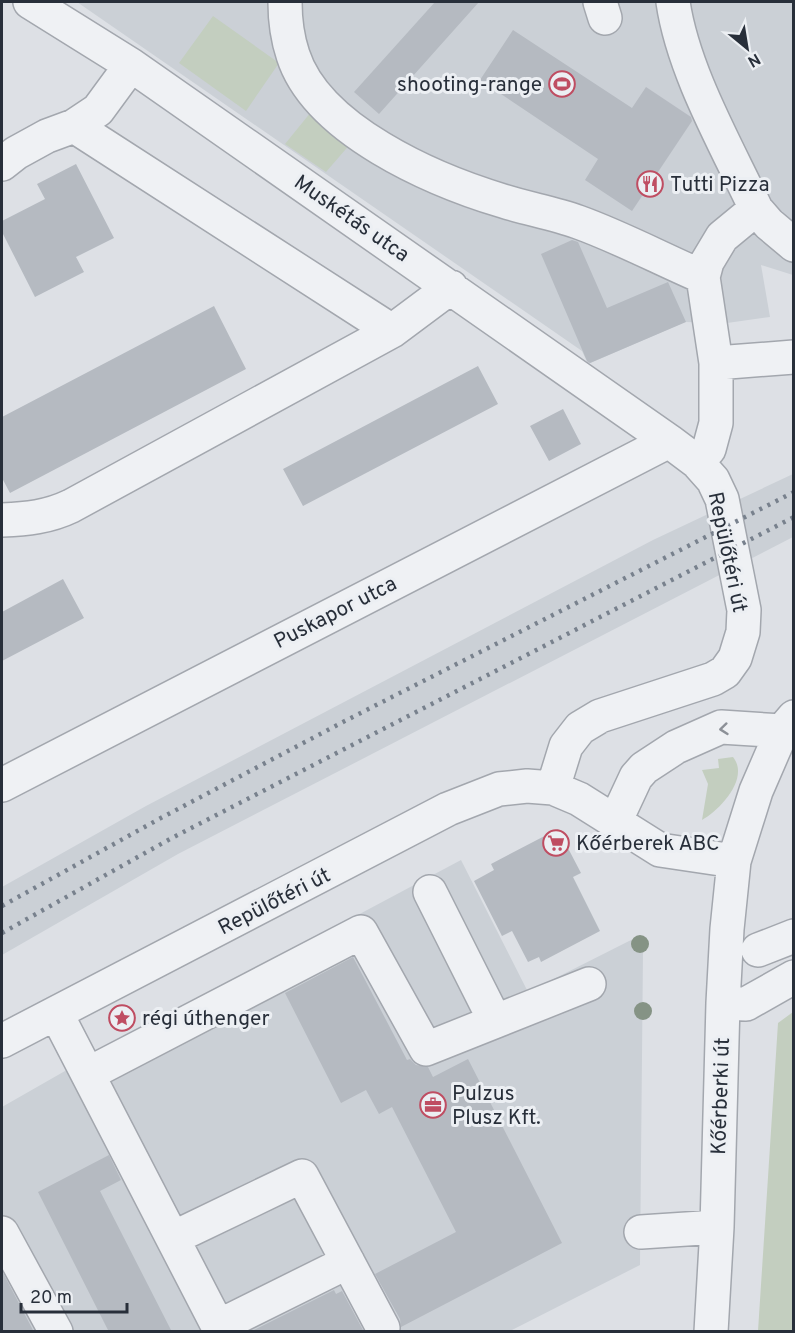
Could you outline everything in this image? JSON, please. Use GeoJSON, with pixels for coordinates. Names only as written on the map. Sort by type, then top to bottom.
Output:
{"type":"FeatureCollection","features":[{"type":"Feature","properties":{"kind":"street","name":"Muskétás utca"},"geometry":{"type":"LineString","coordinates":[[30,2],[131,65],[669,441]]}},
{"type":"Feature","properties":{"kind":"street"},"geometry":{"type":"LineString","coordinates":[[285,2],[285,23],[293,57],[313,92],[336,117],[374,144],[454,183],[501,201],[577,221],[703,277]]}},
{"type":"Feature","properties":{"kind":"street"},"geometry":{"type":"LineString","coordinates":[[673,2],[675,17],[694,74],[756,208],[769,224],[794,245]]}},
{"type":"Feature","properties":{"kind":"street"},"geometry":{"type":"LineString","coordinates":[[2,164],[16,153],[47,136],[74,126],[98,110],[131,65]]}},
{"type":"Feature","properties":{"kind":"street"},"geometry":{"type":"LineString","coordinates":[[74,126],[392,331]]}},
{"type":"Feature","properties":{"kind":"street"},"geometry":{"type":"LineString","coordinates":[[697,462],[709,450],[716,423],[716,363],[703,277],[707,262],[722,237],[756,208]]}},
{"type":"Feature","properties":{"kind":"street"},"geometry":{"type":"LineString","coordinates":[[2,520],[38,518],[71,506],[392,331],[451,287]]}},
{"type":"Feature","properties":{"kind":"street"},"geometry":{"type":"LineString","coordinates":[[716,363],[794,357]]}},
{"type":"Feature","properties":{"kind":"street","name":"Repülőtéri út"},"geometry":{"type":"LineString","coordinates":[[554,788],[566,746],[580,728],[600,716],[713,679],[725,672],[735,658],[742,632],[744,610],[722,499],[713,480],[697,462],[669,441]]}},
{"type":"Feature","properties":{"kind":"street","name":"Puskapor utca"},"geometry":{"type":"LineString","coordinates":[[2,785],[669,441]]}},
{"type":"Feature","properties":{"kind":"street"},"geometry":{"type":"LineString","coordinates":[[615,822],[636,777],[644,768],[676,747],[721,727],[788,724],[756,791],[734,861]]}},
{"type":"Feature","properties":{"kind":"street","name":"Repülőtéri út"},"geometry":{"type":"LineString","coordinates":[[2,1041],[448,809],[499,789],[527,786],[554,788],[579,799],[665,852],[734,861]]}},
{"type":"Feature","properties":{"kind":"street","name":"Kőérberki út"},"geometry":{"type":"LineString","coordinates":[[711,1332],[717,1227],[723,1003],[734,861]]}},
{"type":"Feature","properties":{"kind":"street"},"geometry":{"type":"LineString","coordinates":[[430,892],[495,1021]]}},
{"type":"Feature","properties":{"kind":"street"},"geometry":{"type":"LineString","coordinates":[[88,1074],[361,932],[426,1049],[589,984]]}},
{"type":"Feature","properties":{"kind":"street"},"geometry":{"type":"LineString","coordinates":[[758,950],[794,936]]}},
{"type":"Feature","properties":{"kind":"street"},"geometry":{"type":"LineString","coordinates":[[723,1003],[746,1004],[794,977]]}},
{"type":"Feature","properties":{"kind":"street"},"geometry":{"type":"LineString","coordinates":[[56,1013],[220,1329],[348,1262]]}},
{"type":"Feature","properties":{"kind":"street"},"geometry":{"type":"LineString","coordinates":[[173,1238],[302,1176],[383,1328]]}},
{"type":"Feature","properties":{"kind":"street"},"geometry":{"type":"LineString","coordinates":[[641,1232],[717,1227]]}},
{"type":"Feature","properties":{"kind":"street"},"geometry":{"type":"LineString","coordinates":[[2,1233],[56,1332]]}},
{"type":"Feature","properties":{"kind":"shaded area"},"geometry":{"type":"Polygon","coordinates":[[[77,2],[793,2],[793,275],[761,265],[770,317],[727,323],[685,322],[588,364],[582,351],[77,2]]]}},
{"type":"Feature","properties":{"kind":"shaded area"},"geometry":{"type":"Polygon","coordinates":[[[793,474],[793,537],[178,854],[2,955],[2,887],[146,806],[653,540],[793,474]]]}},
{"type":"Feature","properties":{"kind":"shaded area"},"geometry":{"type":"Polygon","coordinates":[[[461,860],[528,992],[637,937],[643,951],[640,1265],[510,1331],[2,1331],[2,1107],[65,1071],[461,860]]]}},
{"type":"Feature","properties":{"kind":"green space"},"geometry":{"type":"Polygon","coordinates":[[[213,16],[279,63],[246,111],[179,63],[213,16]]]}},
{"type":"Feature","properties":{"kind":"green space"},"geometry":{"type":"Polygon","coordinates":[[[311,112],[352,142],[326,172],[285,144],[311,112]]]}},
{"type":"Feature","properties":{"kind":"green space"},"geometry":{"type":"Polygon","coordinates":[[[733,757],[738,774],[731,793],[717,809],[702,820],[708,784],[702,770],[719,768],[718,759],[733,757]]]}},
{"type":"Feature","properties":{"kind":"green space"},"geometry":{"type":"Polygon","coordinates":[[[793,1012],[793,1331],[758,1331],[778,1023],[793,1012]]]}},
{"type":"Feature","properties":{"kind":"building"},"geometry":{"type":"Polygon","coordinates":[[[435,2],[479,2],[379,114],[354,92],[435,2]]]}},
{"type":"Feature","properties":{"kind":"building"},"geometry":{"type":"Polygon","coordinates":[[[513,30],[632,108],[646,87],[691,117],[692,121],[632,211],[585,180],[598,159],[480,80],[513,30]]]}},
{"type":"Feature","properties":{"kind":"building"},"geometry":{"type":"Polygon","coordinates":[[[76,164],[114,238],[76,257],[84,272],[35,297],[2,232],[2,221],[45,199],[37,184],[76,164]]]}},
{"type":"Feature","properties":{"kind":"building"},"geometry":{"type":"Polygon","coordinates":[[[572,240],[578,242],[607,308],[668,282],[686,322],[590,363],[587,361],[541,254],[572,240]]]}},
{"type":"Feature","properties":{"kind":"building"},"geometry":{"type":"Polygon","coordinates":[[[214,306],[246,369],[10,493],[2,478],[2,417],[214,306]]]}},
{"type":"Feature","properties":{"kind":"building"},"geometry":{"type":"Polygon","coordinates":[[[478,366],[498,404],[303,506],[283,469],[478,366]]]}},
{"type":"Feature","properties":{"kind":"building"},"geometry":{"type":"Polygon","coordinates":[[[563,409],[581,444],[549,461],[530,426],[563,409]]]}},
{"type":"Feature","properties":{"kind":"building"},"geometry":{"type":"Polygon","coordinates":[[[63,579],[84,618],[2,661],[2,612],[63,579]]]}},
{"type":"Feature","properties":{"kind":"building"},"geometry":{"type":"Polygon","coordinates":[[[558,829],[581,873],[573,877],[600,931],[541,962],[539,957],[528,962],[512,931],[502,936],[474,881],[494,870],[491,864],[558,829]]]}},
{"type":"Feature","properties":{"kind":"building","name":"Pulzus Plusz Kft."},"geometry":{"type":"Polygon","coordinates":[[[353,957],[407,1060],[410,1059],[416,1065],[428,1067],[433,1077],[468,1059],[562,1243],[401,1327],[400,1319],[375,1274],[456,1232],[392,1107],[379,1114],[366,1090],[341,1103],[285,993],[353,957]]]}},
{"type":"Feature","properties":{"kind":"building"},"geometry":{"type":"Polygon","coordinates":[[[109,1155],[121,1180],[100,1191],[172,1332],[109,1332],[38,1192],[109,1155]]]}},
{"type":"Feature","properties":{"kind":"building"},"geometry":{"type":"Polygon","coordinates":[[[2,1271],[34,1332],[2,1332],[2,1271]]]}},
{"type":"Feature","properties":{"kind":"building"},"geometry":{"type":"Polygon","coordinates":[[[334,1290],[336,1294],[342,1291],[364,1332],[250,1332],[334,1290]]]}},
{"type":"Feature","properties":{"kind":"railway"},"geometry":{"type":"LineString","coordinates":[[2,906],[159,819],[343,722],[794,492]]}},
{"type":"Feature","properties":{"kind":"railway"},"geometry":{"type":"LineString","coordinates":[[2,933],[170,839],[794,517]]}},
{"type":"Feature","properties":{"kind":"place","name":"shooting-range"},"geometry":{"type":"Point","coordinates":[562,84]}},
{"type":"Feature","properties":{"kind":"place","name":"Tutti Pizza"},"geometry":{"type":"Point","coordinates":[650,184]}},
{"type":"Feature","properties":{"kind":"place","name":"Kőérberek ABC"},"geometry":{"type":"Point","coordinates":[556,843]}},
{"type":"Feature","properties":{"kind":"place","name":"régi úthenger"},"geometry":{"type":"Point","coordinates":[122,1018]}},
{"type":"Feature","properties":{"kind":"place","name":"Pulzus Plusz Kft."},"geometry":{"type":"Point","coordinates":[433,1105]}}]}
